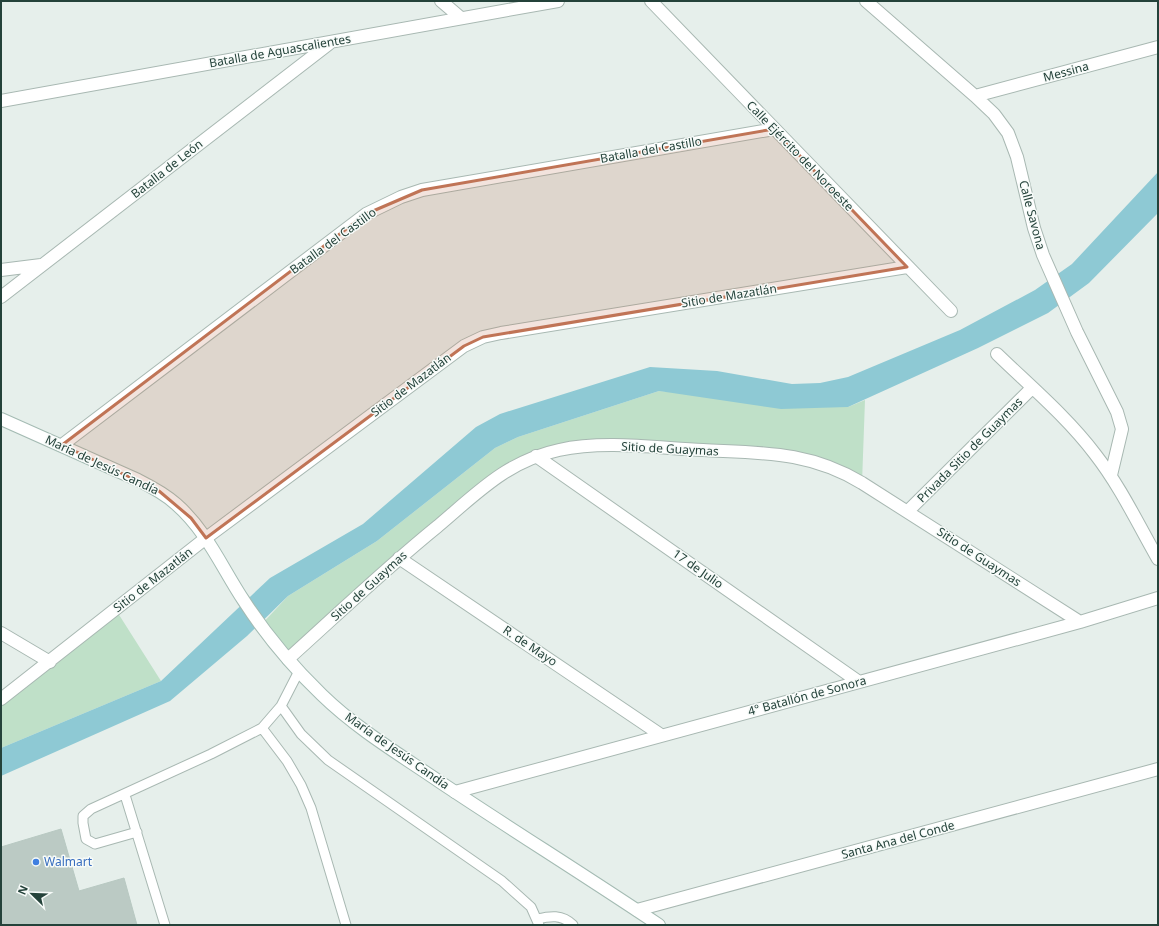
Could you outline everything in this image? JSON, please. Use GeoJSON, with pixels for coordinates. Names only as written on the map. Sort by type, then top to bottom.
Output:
{"type":"FeatureCollection","features":[{"type":"Feature","properties":{"kind":"street"},"geometry":{"type":"LineString","coordinates":[[441,1],[461,18]]}},
{"type":"Feature","properties":{"kind":"street","name":"Batalla de Aguascalientes"},"geometry":{"type":"LineString","coordinates":[[1,101],[558,1]]}},
{"type":"Feature","properties":{"kind":"street","name":"Calle Ejército del Noroeste"},"geometry":{"type":"LineString","coordinates":[[651,1],[951,311]]}},
{"type":"Feature","properties":{"kind":"street","name":"Calle Savona"},"geometry":{"type":"LineString","coordinates":[[866,1],[975,96],[994,114],[1008,133],[1017,157],[1034,228],[1043,255],[1076,332],[1117,412],[1122,429],[1110,475]]}},
{"type":"Feature","properties":{"kind":"street","name":"Batalla de León"},"geometry":{"type":"LineString","coordinates":[[1,297],[332,41]]}},
{"type":"Feature","properties":{"kind":"street","name":"Messina"},"geometry":{"type":"LineString","coordinates":[[975,96],[1158,48]]}},
{"type":"Feature","properties":{"kind":"street","name":"Batalla del Castillo"},"geometry":{"type":"LineString","coordinates":[[62,446],[366,214],[383,204],[422,190],[774,128]]}},
{"type":"Feature","properties":{"kind":"street"},"geometry":{"type":"LineString","coordinates":[[1,270],[43,264]]}},
{"type":"Feature","properties":{"kind":"street","name":"Sitio de Mazatlán"},"geometry":{"type":"LineString","coordinates":[[1,698],[50,662],[206,538],[464,346],[483,337],[907,267]]}},
{"type":"Feature","properties":{"kind":"street"},"geometry":{"type":"LineString","coordinates":[[997,354],[1076,432],[1110,475],[1158,559]]}},
{"type":"Feature","properties":{"kind":"street","name":"Privada Sitio de Guaymas"},"geometry":{"type":"LineString","coordinates":[[908,511],[1032,388]]}},
{"type":"Feature","properties":{"kind":"street","name":"María de Jesús Candía"},"geometry":{"type":"LineString","coordinates":[[1,419],[159,491],[176,503],[191,518],[206,538],[243,600],[288,659],[321,694],[362,730],[659,925]]}},
{"type":"Feature","properties":{"kind":"street","name":"Sitio de Guaymas"},"geometry":{"type":"LineString","coordinates":[[288,659],[399,558],[501,473],[536,456],[582,446],[622,446],[770,453],[795,456],[819,462],[842,471],[908,511],[1080,622]]}},
{"type":"Feature","properties":{"kind":"street","name":"17 de Julio"},"geometry":{"type":"LineString","coordinates":[[536,456],[859,682]]}},
{"type":"Feature","properties":{"kind":"street","name":"R. de Mayo"},"geometry":{"type":"LineString","coordinates":[[399,558],[661,735]]}},
{"type":"Feature","properties":{"kind":"street","name":"4° Batallón de Sonora"},"geometry":{"type":"LineString","coordinates":[[455,792],[1080,622],[1158,598]]}},
{"type":"Feature","properties":{"kind":"street"},"geometry":{"type":"LineString","coordinates":[[1,633],[50,662]]}},
{"type":"Feature","properties":{"kind":"street","name":"Santa Ana del Conde"},"geometry":{"type":"LineString","coordinates":[[637,910],[1158,769]]}},
{"type":"Feature","properties":{"kind":"lane"},"geometry":{"type":"LineString","coordinates":[[137,832],[100,844],[95,844],[86,839],[83,816],[86,812],[262,728],[281,706],[299,671]]}},
{"type":"Feature","properties":{"kind":"lane"},"geometry":{"type":"LineString","coordinates":[[281,706],[301,734],[328,760],[502,881],[531,907],[538,922],[554,916],[564,918],[573,925]]}},
{"type":"Feature","properties":{"kind":"lane"},"geometry":{"type":"LineString","coordinates":[[262,728],[287,760],[301,785],[311,808],[346,925]]}},
{"type":"Feature","properties":{"kind":"lane"},"geometry":{"type":"LineString","coordinates":[[125,794],[165,925]]}},
{"type":"Feature","properties":{"kind":"highlighted area"},"geometry":{"type":"Polygon","coordinates":[[[774,129],[907,267],[483,337],[464,346],[206,538],[191,518],[159,491],[62,445],[366,214],[422,190],[774,129]]]}},
{"type":"Feature","properties":{"kind":"green space"},"geometry":{"type":"Polygon","coordinates":[[[659,391],[848,407],[865,400],[862,483],[795,456],[582,446],[520,463],[288,659],[261,625],[288,596],[377,541],[495,448],[518,437],[659,391]]]}},
{"type":"Feature","properties":{"kind":"green space"},"geometry":{"type":"Polygon","coordinates":[[[116,610],[161,681],[1,748],[1,699],[116,610]]]}},
{"type":"Feature","properties":{"kind":"water"},"geometry":{"type":"Polygon","coordinates":[[[1158,172],[1158,213],[1089,283],[1048,313],[978,348],[848,407],[781,409],[659,391],[518,437],[495,448],[377,541],[288,596],[247,636],[170,701],[1,776],[1,748],[161,681],[270,578],[363,524],[476,427],[500,414],[650,367],[717,371],[792,384],[820,383],[848,377],[960,330],[1035,290],[1072,264],[1158,172]]]}},
{"type":"Feature","properties":{"kind":"building","name":"Walmart"},"geometry":{"type":"Polygon","coordinates":[[[61,829],[79,891],[124,878],[137,925],[1,925],[1,847],[61,829]]]}},
{"type":"Feature","properties":{"kind":"place","name":"Walmart"},"geometry":{"type":"Point","coordinates":[36,862]}}]}
